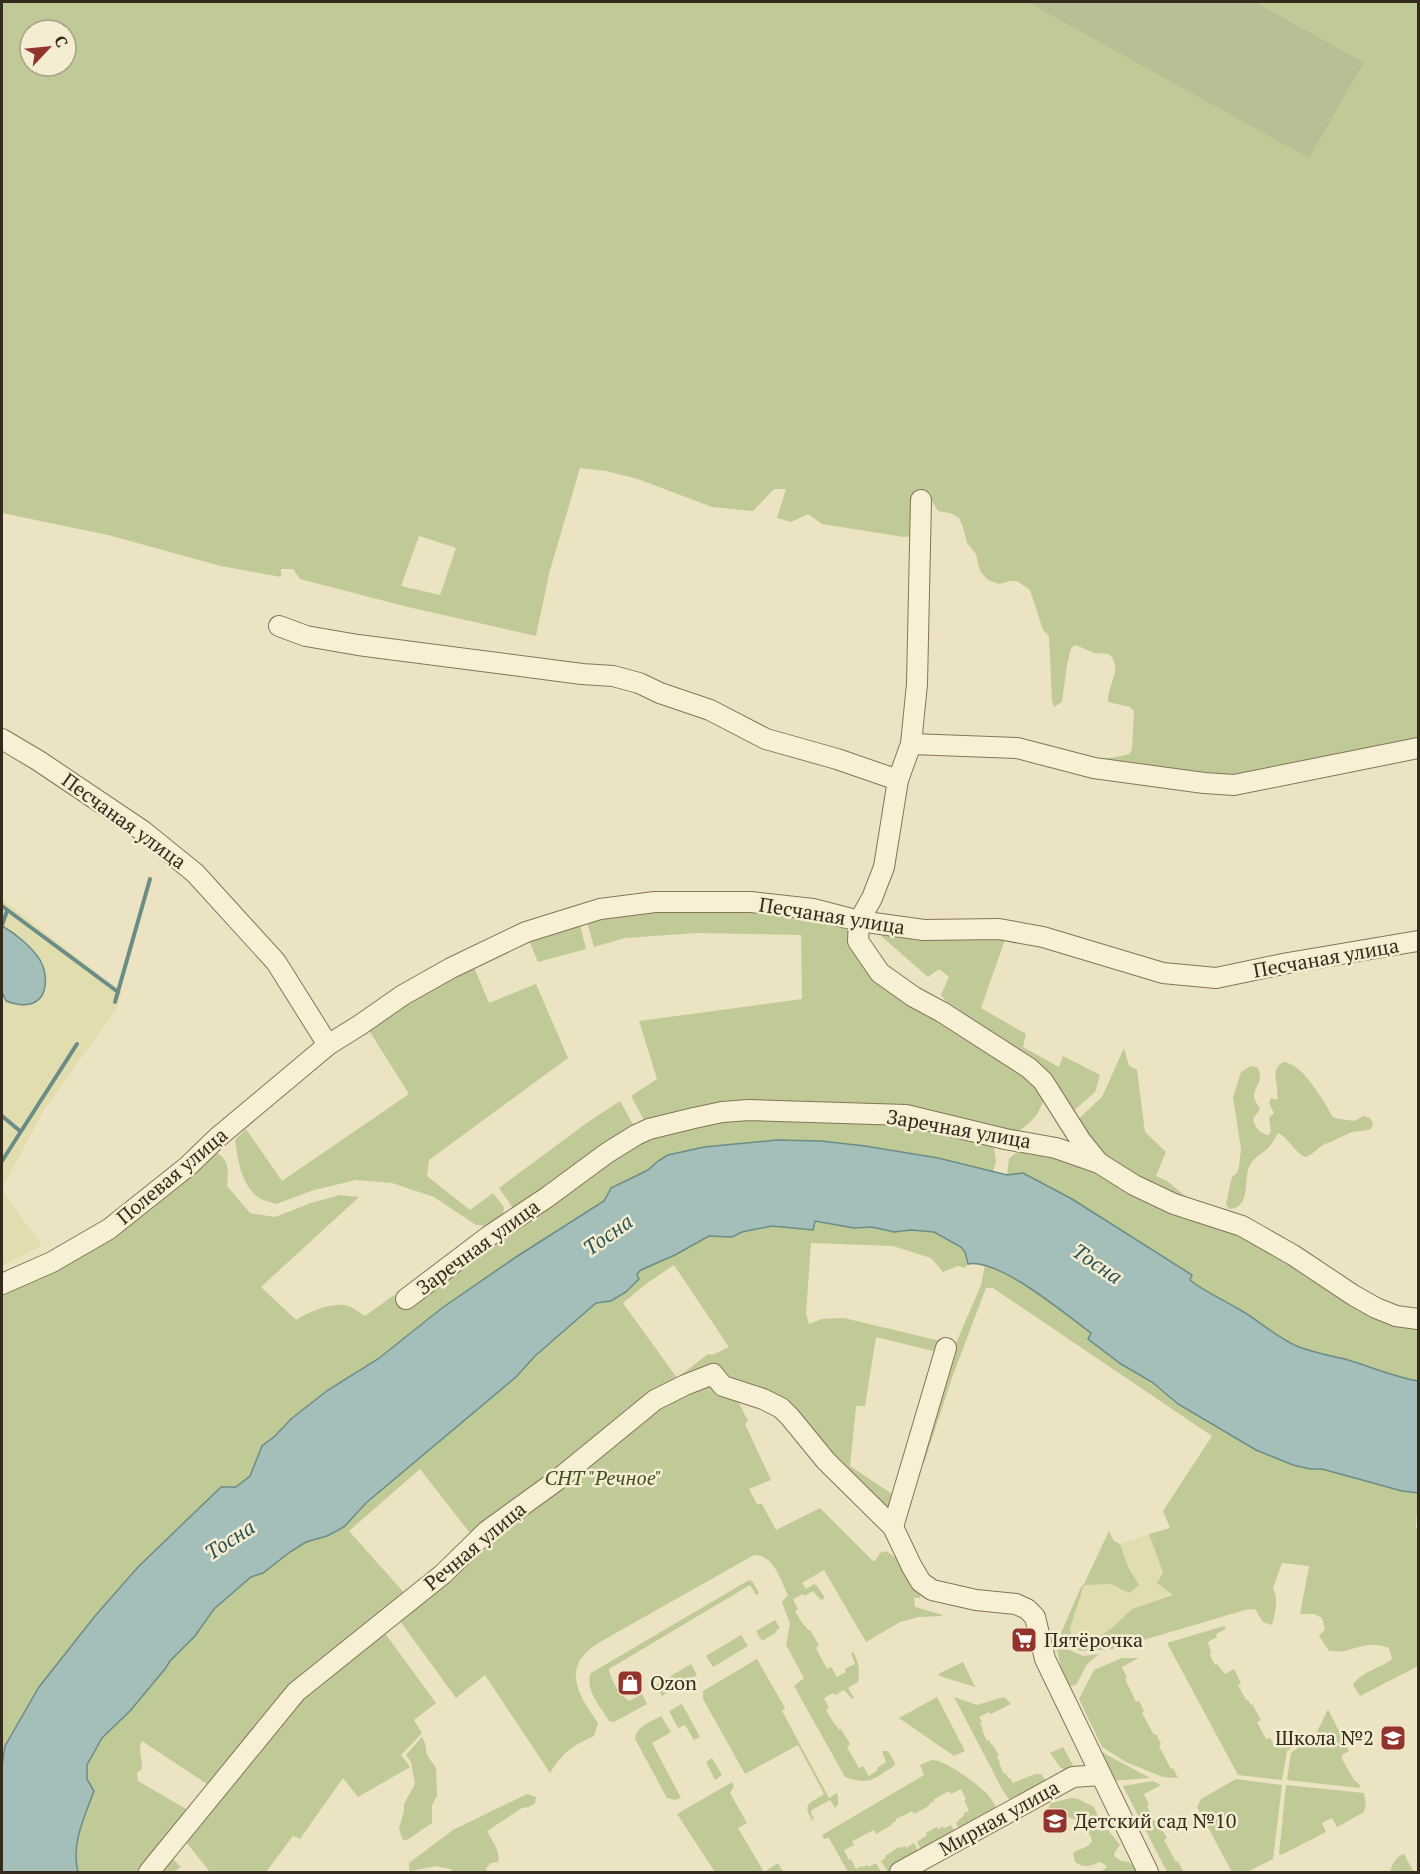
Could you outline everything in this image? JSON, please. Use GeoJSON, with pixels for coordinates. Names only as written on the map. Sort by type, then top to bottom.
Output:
{"type":"FeatureCollection","features":[{"type":"Feature","properties":{"kind":"street"},"geometry":{"type":"LineString","coordinates":[[921,500],[917,684],[911,744],[898,780],[884,867],[872,898],[859,921],[858,941],[880,973],[914,997],[942,1012],[1029,1068],[1043,1081],[1081,1141],[1099,1163]]}},
{"type":"Feature","properties":{"kind":"street"},"geometry":{"type":"LineString","coordinates":[[279,626],[306,636],[358,645],[613,676],[639,683],[660,693],[710,710],[766,739],[837,759],[898,780]]}},
{"type":"Feature","properties":{"kind":"street","name":"Песчаная улица"},"geometry":{"type":"LineString","coordinates":[[2,739],[39,761],[142,831],[195,873],[276,962],[328,1045],[403,995],[450,968],[526,932],[600,909],[655,902],[751,902],[813,909],[859,921],[924,930],[999,929],[1043,937],[1163,973],[1216,978],[1288,963],[1419,941]]}},
{"type":"Feature","properties":{"kind":"street"},"geometry":{"type":"LineString","coordinates":[[911,744],[1017,748],[1094,768],[1234,785],[1419,748]]}},
{"type":"Feature","properties":{"kind":"street","name":"Полевая улица"},"geometry":{"type":"LineString","coordinates":[[2,1284],[52,1262],[109,1229],[188,1166],[217,1137],[328,1045]]}},
{"type":"Feature","properties":{"kind":"street","name":"Заречная улица"},"geometry":{"type":"LineString","coordinates":[[406,1299],[489,1236],[636,1135],[649,1129],[722,1112],[749,1110],[906,1115],[1056,1148],[1099,1163],[1134,1185],[1174,1204],[1242,1226],[1293,1255],[1376,1308],[1396,1316],[1419,1319]]}},
{"type":"Feature","properties":{"kind":"street"},"geometry":{"type":"LineString","coordinates":[[946,1348],[893,1527],[921,1582],[932,1590],[976,1600],[1016,1604],[1027,1609],[1035,1617],[1045,1659],[1148,1872]]}},
{"type":"Feature","properties":{"kind":"street","name":"Речная улица"},"geometry":{"type":"LineString","coordinates":[[149,1872],[296,1692],[443,1574],[488,1531],[556,1481],[655,1400],[685,1384],[713,1374],[723,1386],[763,1399],[781,1408],[826,1461],[893,1527]]}},
{"type":"Feature","properties":{"kind":"street","name":"Мирная улица"},"geometry":{"type":"LineString","coordinates":[[900,1872],[1073,1777],[1101,1774]]}},
{"type":"Feature","properties":{"kind":"shaded area"},"geometry":{"type":"Polygon","coordinates":[[[2,899],[122,992],[117,1008],[44,1110],[2,1189],[2,992],[7,1001],[26,1005],[40,997],[46,981],[39,959],[32,950],[2,926],[2,899]]]}},
{"type":"Feature","properties":{"kind":"shaded area"},"geometry":{"type":"Polygon","coordinates":[[[2,1190],[42,1246],[2,1266],[2,1190]]]}},
{"type":"Feature","properties":{"kind":"shaded area"},"geometry":{"type":"Polygon","coordinates":[[[1109,1531],[1114,1541],[1120,1544],[1149,1534],[1163,1573],[1174,1595],[1132,1609],[1112,1628],[1081,1649],[1073,1644],[1070,1628],[1084,1584],[1109,1531]]]}},
{"type":"Feature","properties":{"kind":"green space"},"geometry":{"type":"Polygon","coordinates":[[[2,2],[1027,2],[1081,30],[1364,62],[1256,2],[1418,2],[1418,744],[1237,780],[1090,758],[1120,756],[1129,754],[1132,749],[1134,711],[1130,707],[1108,702],[1115,671],[1113,660],[1109,654],[1094,653],[1076,645],[1071,648],[1062,702],[1054,707],[1049,636],[1043,630],[1030,590],[1017,581],[999,584],[988,580],[980,571],[976,554],[967,543],[959,518],[950,513],[938,511],[926,491],[918,490],[911,536],[904,537],[822,524],[808,514],[791,522],[777,518],[786,489],[774,489],[753,511],[712,507],[638,479],[606,471],[580,468],[549,574],[536,636],[408,607],[300,579],[293,569],[281,569],[281,577],[221,566],[108,535],[2,513],[2,2]],[[419,536],[401,586],[440,595],[456,548],[419,536]]]}},
{"type":"Feature","properties":{"kind":"green space"},"geometry":{"type":"Polygon","coordinates":[[[1027,2],[1256,2],[1364,62],[1309,158],[1027,2]]]}},
{"type":"Feature","properties":{"kind":"green space"},"geometry":{"type":"Polygon","coordinates":[[[626,910],[795,913],[828,920],[848,931],[860,946],[1025,1071],[1046,1093],[1041,1106],[1036,1116],[1016,1133],[883,1111],[646,1124],[631,1096],[657,1079],[639,1021],[802,999],[801,935],[697,933],[625,938],[594,947],[587,922],[626,910]]]}},
{"type":"Feature","properties":{"kind":"green space"},"geometry":{"type":"Polygon","coordinates":[[[580,925],[586,949],[538,962],[529,940],[580,925]]]}},
{"type":"Feature","properties":{"kind":"green space"},"geometry":{"type":"Polygon","coordinates":[[[885,931],[1006,937],[981,1008],[1026,1034],[1023,1047],[1059,1067],[1063,1056],[1100,1075],[1095,1092],[1070,1114],[959,1017],[941,995],[949,977],[939,969],[928,977],[881,936],[885,931]]]}},
{"type":"Feature","properties":{"kind":"green space"},"geometry":{"type":"Polygon","coordinates":[[[474,967],[489,1003],[536,984],[568,1058],[429,1160],[427,1176],[470,1210],[493,1193],[504,1207],[503,1215],[492,1226],[476,1225],[434,1197],[392,1183],[356,1180],[314,1190],[276,1204],[252,1192],[241,1171],[235,1140],[246,1129],[282,1181],[409,1094],[368,1029],[455,976],[474,967]]]}},
{"type":"Feature","properties":{"kind":"green space"},"geometry":{"type":"Polygon","coordinates":[[[1124,1048],[1129,1066],[1137,1070],[1145,1132],[1166,1152],[1156,1176],[1167,1181],[1194,1203],[1162,1192],[1108,1159],[1075,1122],[1102,1097],[1124,1048]]]}},
{"type":"Feature","properties":{"kind":"green space"},"geometry":{"type":"Polygon","coordinates":[[[1284,1062],[1296,1068],[1307,1078],[1334,1118],[1354,1121],[1364,1116],[1370,1118],[1373,1123],[1371,1129],[1349,1133],[1322,1145],[1305,1157],[1278,1133],[1270,1146],[1249,1166],[1245,1195],[1240,1205],[1229,1209],[1226,1204],[1232,1177],[1237,1173],[1239,1167],[1241,1149],[1233,1097],[1241,1072],[1251,1066],[1257,1067],[1260,1079],[1254,1096],[1260,1109],[1253,1119],[1258,1130],[1269,1135],[1271,1130],[1269,1118],[1274,1113],[1269,1103],[1271,1098],[1277,1100],[1276,1073],[1279,1065],[1284,1062]]]}},
{"type":"Feature","properties":{"kind":"green space"},"geometry":{"type":"Polygon","coordinates":[[[620,1101],[635,1128],[515,1211],[499,1188],[620,1101]]]}},
{"type":"Feature","properties":{"kind":"green space"},"geometry":{"type":"Polygon","coordinates":[[[725,1116],[881,1122],[963,1136],[994,1148],[996,1161],[993,1172],[938,1158],[865,1146],[821,1141],[777,1140],[704,1147],[668,1155],[648,1170],[611,1188],[604,1201],[442,1308],[378,1359],[328,1390],[291,1419],[262,1446],[250,1476],[138,1567],[95,1616],[39,1687],[5,1746],[2,1766],[2,1288],[215,1152],[223,1158],[227,1166],[227,1186],[250,1213],[275,1217],[340,1195],[359,1197],[261,1287],[296,1320],[314,1311],[336,1305],[348,1306],[365,1316],[394,1295],[403,1307],[637,1140],[725,1116]]]}},
{"type":"Feature","properties":{"kind":"green space"},"geometry":{"type":"Polygon","coordinates":[[[1021,1148],[1058,1155],[1228,1227],[1418,1325],[1418,1381],[1305,1349],[1283,1339],[1245,1312],[1190,1280],[1192,1275],[1072,1199],[1023,1173],[1007,1175],[1009,1159],[1021,1148]]]}},
{"type":"Feature","properties":{"kind":"green space","name":"СНТ \"Речное\""},"geometry":{"type":"Polygon","coordinates":[[[815,1220],[854,1228],[872,1227],[894,1232],[911,1230],[934,1232],[961,1247],[968,1264],[965,1268],[958,1266],[943,1272],[931,1258],[893,1246],[811,1243],[806,1314],[809,1324],[822,1319],[844,1318],[940,1341],[937,1352],[876,1337],[865,1406],[856,1406],[850,1466],[895,1496],[888,1515],[781,1416],[735,1395],[748,1421],[745,1424],[771,1480],[749,1489],[757,1504],[762,1504],[776,1530],[820,1508],[873,1561],[880,1553],[886,1551],[897,1560],[899,1558],[921,1593],[920,1598],[914,1598],[915,1607],[943,1615],[919,1617],[900,1622],[866,1642],[824,1570],[802,1583],[806,1589],[814,1584],[825,1598],[821,1600],[813,1591],[793,1599],[798,1609],[795,1611],[819,1645],[816,1648],[827,1669],[831,1667],[837,1677],[846,1672],[845,1669],[855,1664],[851,1653],[853,1652],[857,1659],[858,1682],[848,1688],[854,1698],[852,1699],[844,1690],[824,1698],[829,1708],[826,1710],[850,1744],[847,1747],[859,1768],[863,1766],[869,1776],[878,1770],[877,1768],[886,1762],[882,1751],[888,1751],[895,1763],[894,1766],[871,1780],[860,1781],[845,1777],[794,1686],[804,1678],[786,1645],[790,1624],[782,1602],[788,1595],[771,1563],[761,1556],[754,1555],[588,1651],[576,1670],[576,1680],[584,1701],[598,1723],[594,1736],[569,1750],[550,1773],[485,1675],[456,1698],[400,1621],[384,1632],[436,1703],[414,1720],[422,1733],[401,1755],[410,1767],[358,1797],[343,1778],[300,1839],[293,1836],[266,1872],[210,1872],[186,1842],[171,1857],[181,1867],[173,1872],[78,1872],[77,1841],[94,1791],[87,1779],[87,1765],[102,1738],[130,1711],[170,1661],[195,1636],[214,1609],[251,1577],[263,1573],[290,1552],[306,1542],[327,1536],[344,1527],[366,1503],[516,1377],[535,1356],[596,1303],[611,1301],[626,1292],[639,1279],[637,1274],[640,1270],[675,1255],[709,1236],[737,1235],[771,1226],[812,1230],[815,1220]],[[674,1265],[623,1303],[677,1378],[708,1354],[712,1355],[729,1347],[674,1265]],[[420,1469],[349,1531],[407,1596],[473,1537],[420,1469]],[[142,1741],[142,1769],[137,1773],[138,1781],[193,1813],[213,1788],[142,1741]]]}},
{"type":"Feature","properties":{"kind":"green space"},"geometry":{"type":"Polygon","coordinates":[[[985,1265],[1027,1287],[1053,1305],[1091,1333],[1088,1339],[1121,1364],[1152,1382],[1178,1404],[1310,1469],[1322,1469],[1402,1491],[1418,1493],[1416,1528],[1418,1528],[1418,1666],[1360,1696],[1353,1685],[1360,1677],[1392,1659],[1389,1648],[1371,1645],[1342,1651],[1329,1651],[1319,1636],[1325,1629],[1322,1618],[1314,1614],[1300,1614],[1309,1566],[1282,1563],[1273,1588],[1276,1602],[1272,1625],[1263,1622],[1255,1609],[1113,1649],[1082,1651],[1061,1645],[1061,1633],[1109,1531],[1114,1541],[1120,1544],[1128,1567],[1139,1585],[1129,1593],[1111,1584],[1084,1585],[1070,1628],[1073,1644],[1081,1649],[1112,1628],[1132,1609],[1173,1595],[1157,1583],[1163,1573],[1149,1534],[1170,1528],[1163,1511],[1212,1436],[993,1288],[986,1288],[953,1375],[924,1463],[921,1462],[953,1350],[981,1285],[985,1265]]]}},
{"type":"Feature","properties":{"kind":"green space"},"geometry":{"type":"Polygon","coordinates":[[[749,1580],[759,1593],[756,1595],[750,1585],[609,1669],[614,1683],[625,1698],[629,1701],[642,1694],[647,1704],[614,1722],[609,1721],[592,1692],[589,1679],[591,1673],[749,1580]]]}},
{"type":"Feature","properties":{"kind":"green space"},"geometry":{"type":"Polygon","coordinates":[[[775,1620],[780,1628],[762,1641],[756,1631],[775,1620]]]}},
{"type":"Feature","properties":{"kind":"green space"},"geometry":{"type":"Polygon","coordinates":[[[1224,1626],[1226,1629],[1216,1634],[1217,1637],[1208,1642],[1210,1655],[1215,1665],[1217,1664],[1225,1674],[1234,1669],[1241,1683],[1238,1685],[1261,1720],[1257,1722],[1266,1739],[1270,1738],[1275,1747],[1296,1740],[1298,1743],[1287,1751],[1282,1780],[1238,1775],[1167,1643],[1224,1626]]]}},
{"type":"Feature","properties":{"kind":"green space"},"geometry":{"type":"Polygon","coordinates":[[[741,1635],[748,1646],[713,1667],[706,1656],[741,1635]]]}},
{"type":"Feature","properties":{"kind":"green space"},"geometry":{"type":"Polygon","coordinates":[[[1056,1644],[1083,1656],[1099,1654],[1087,1664],[1076,1685],[1070,1686],[1064,1676],[1056,1644]]]}},
{"type":"Feature","properties":{"kind":"green space"},"geometry":{"type":"Polygon","coordinates":[[[1122,1658],[1139,1658],[1122,1667],[1127,1678],[1125,1679],[1136,1702],[1139,1701],[1144,1711],[1142,1713],[1154,1735],[1156,1734],[1161,1744],[1159,1746],[1178,1778],[1163,1777],[1126,1762],[1102,1747],[1079,1699],[1094,1670],[1122,1658]]]}},
{"type":"Feature","properties":{"kind":"green space"},"geometry":{"type":"Polygon","coordinates":[[[757,1659],[785,1708],[782,1711],[829,1798],[837,1793],[837,1806],[835,1808],[830,1800],[812,1810],[814,1819],[812,1820],[807,1810],[809,1804],[824,1794],[798,1745],[745,1774],[703,1699],[703,1691],[757,1659]]]}},
{"type":"Feature","properties":{"kind":"green space"},"geometry":{"type":"Polygon","coordinates":[[[963,1662],[975,1687],[938,1674],[963,1662]]]}},
{"type":"Feature","properties":{"kind":"green space"},"geometry":{"type":"Polygon","coordinates":[[[691,1664],[697,1675],[662,1696],[656,1685],[691,1664]]]}},
{"type":"Feature","properties":{"kind":"green space"},"geometry":{"type":"Polygon","coordinates":[[[937,1697],[965,1751],[954,1756],[899,1718],[937,1697]]]}},
{"type":"Feature","properties":{"kind":"green space"},"geometry":{"type":"Polygon","coordinates":[[[954,1697],[977,1705],[1004,1697],[1011,1704],[979,1717],[987,1741],[989,1740],[993,1745],[1004,1774],[1006,1773],[1013,1783],[1035,1774],[1041,1774],[1046,1781],[1016,1802],[1008,1798],[954,1697]]]}},
{"type":"Feature","properties":{"kind":"green space"},"geometry":{"type":"Polygon","coordinates":[[[682,1704],[700,1737],[694,1740],[685,1725],[678,1728],[669,1711],[682,1704]]]}},
{"type":"Feature","properties":{"kind":"green space"},"geometry":{"type":"Polygon","coordinates":[[[1328,1709],[1349,1751],[1342,1755],[1342,1759],[1354,1780],[1360,1785],[1359,1788],[1287,1780],[1291,1753],[1316,1734],[1328,1709]]]}},
{"type":"Feature","properties":{"kind":"green space"},"geometry":{"type":"Polygon","coordinates":[[[661,1716],[671,1732],[652,1743],[681,1798],[675,1800],[667,1798],[635,1739],[641,1728],[661,1716]]]}},
{"type":"Feature","properties":{"kind":"green space"},"geometry":{"type":"Polygon","coordinates":[[[422,1737],[427,1755],[436,1768],[437,1796],[432,1805],[432,1823],[407,1840],[403,1840],[399,1829],[404,1804],[415,1784],[411,1762],[406,1755],[422,1737]]]}},
{"type":"Feature","properties":{"kind":"green space"},"geometry":{"type":"Polygon","coordinates":[[[1063,1747],[1074,1767],[1079,1765],[1079,1769],[1070,1773],[1060,1767],[1050,1753],[1063,1747]]]}},
{"type":"Feature","properties":{"kind":"green space"},"geometry":{"type":"Polygon","coordinates":[[[1098,1750],[1150,1778],[1111,1781],[1098,1750]]]}},
{"type":"Feature","properties":{"kind":"green space"},"geometry":{"type":"Polygon","coordinates":[[[712,1758],[722,1775],[715,1780],[706,1762],[712,1758]]]}},
{"type":"Feature","properties":{"kind":"green space"},"geometry":{"type":"Polygon","coordinates":[[[932,1760],[953,1768],[970,1780],[984,1791],[998,1811],[959,1829],[956,1823],[964,1813],[969,1811],[964,1800],[966,1799],[961,1789],[951,1794],[949,1791],[914,1814],[912,1811],[896,1819],[892,1825],[876,1834],[874,1830],[852,1841],[854,1845],[844,1850],[856,1869],[867,1865],[869,1867],[876,1863],[881,1872],[848,1872],[829,1838],[824,1839],[822,1836],[924,1775],[920,1765],[932,1760]]]}},
{"type":"Feature","properties":{"kind":"green space"},"geometry":{"type":"Polygon","coordinates":[[[1236,1779],[1282,1785],[1273,1859],[1247,1872],[1232,1872],[1197,1807],[1201,1799],[1236,1779]]]}},
{"type":"Feature","properties":{"kind":"green space"},"geometry":{"type":"Polygon","coordinates":[[[1153,1781],[1161,1785],[1144,1794],[1149,1805],[1147,1806],[1159,1829],[1161,1828],[1167,1838],[1164,1840],[1183,1871],[1167,1872],[1123,1786],[1153,1781]]]}},
{"type":"Feature","properties":{"kind":"green space"},"geometry":{"type":"Polygon","coordinates":[[[732,1782],[734,1786],[730,1793],[747,1823],[738,1828],[764,1872],[715,1872],[677,1814],[732,1782]]]}},
{"type":"Feature","properties":{"kind":"green space"},"geometry":{"type":"Polygon","coordinates":[[[1286,1785],[1364,1793],[1366,1805],[1364,1812],[1337,1827],[1332,1818],[1322,1823],[1326,1832],[1281,1855],[1279,1854],[1286,1785]]]}},
{"type":"Feature","properties":{"kind":"green space"},"geometry":{"type":"Polygon","coordinates":[[[527,1794],[536,1797],[535,1803],[522,1808],[487,1831],[496,1846],[499,1858],[498,1862],[491,1863],[486,1868],[487,1872],[454,1872],[436,1866],[411,1871],[409,1869],[409,1863],[453,1830],[527,1794]]]}},
{"type":"Feature","properties":{"kind":"green space"},"geometry":{"type":"Polygon","coordinates":[[[1071,1798],[1094,1807],[1099,1819],[1120,1845],[1114,1856],[1121,1861],[1129,1862],[1140,1872],[1101,1872],[1107,1867],[1099,1862],[1087,1866],[1075,1862],[1073,1854],[1088,1846],[1092,1841],[1089,1833],[1075,1820],[1064,1817],[1050,1818],[1047,1811],[1051,1803],[1071,1798]]]}},
{"type":"Feature","properties":{"kind":"green space"},"geometry":{"type":"Polygon","coordinates":[[[951,1825],[957,1836],[921,1849],[917,1842],[927,1835],[926,1833],[937,1827],[938,1829],[951,1825]]]}},
{"type":"Feature","properties":{"kind":"green space"},"geometry":{"type":"Polygon","coordinates":[[[914,1843],[921,1856],[888,1872],[881,1861],[886,1858],[885,1856],[899,1847],[905,1846],[906,1848],[914,1843]]]}},
{"type":"Feature","properties":{"kind":"green space"},"geometry":{"type":"Polygon","coordinates":[[[1404,1854],[1414,1872],[1390,1872],[1396,1859],[1404,1854]]]}},
{"type":"Feature","properties":{"kind":"green space"},"geometry":{"type":"Polygon","coordinates":[[[778,1863],[783,1872],[764,1872],[778,1863]]]}},
{"type":"Feature","properties":{"kind":"water"},"geometry":{"type":"Polygon","coordinates":[[[2,926],[28,945],[43,966],[44,992],[41,997],[30,1004],[6,1001],[2,992],[2,926]]]}},
{"type":"Feature","properties":{"kind":"water","name":"Тосна"},"geometry":{"type":"Polygon","coordinates":[[[777,1140],[821,1141],[865,1146],[938,1158],[1007,1175],[1023,1173],[1072,1199],[1192,1275],[1190,1280],[1291,1343],[1311,1351],[1418,1381],[1418,1493],[1402,1491],[1322,1469],[1293,1465],[1256,1450],[1178,1404],[1152,1382],[1121,1364],[1088,1339],[1091,1333],[1014,1278],[981,1264],[968,1264],[961,1247],[934,1232],[911,1230],[894,1232],[872,1227],[854,1228],[815,1221],[813,1230],[772,1226],[742,1232],[732,1237],[709,1236],[641,1270],[637,1274],[639,1279],[626,1292],[611,1301],[596,1303],[535,1356],[516,1377],[366,1503],[344,1527],[327,1536],[306,1542],[290,1552],[263,1573],[251,1577],[214,1609],[195,1636],[170,1661],[130,1711],[102,1738],[87,1765],[87,1779],[94,1791],[77,1841],[78,1872],[2,1872],[2,1766],[5,1746],[39,1687],[95,1616],[138,1567],[221,1487],[236,1487],[250,1476],[262,1446],[291,1419],[328,1390],[378,1359],[442,1308],[604,1201],[611,1188],[648,1170],[668,1155],[704,1147],[777,1140]]]}},
{"type":"Feature","properties":{"kind":"waterway"},"geometry":{"type":"LineString","coordinates":[[115,1002],[150,879]]}},
{"type":"Feature","properties":{"kind":"waterway"},"geometry":{"type":"LineString","coordinates":[[2,906],[118,992]]}},
{"type":"Feature","properties":{"kind":"waterway"},"geometry":{"type":"LineString","coordinates":[[2,925],[7,911]]}},
{"type":"Feature","properties":{"kind":"waterway"},"geometry":{"type":"LineString","coordinates":[[2,1161],[77,1044]]}},
{"type":"Feature","properties":{"kind":"waterway"},"geometry":{"type":"LineString","coordinates":[[2,1116],[20,1131]]}},
{"type":"Feature","properties":{"kind":"place","name":"Пятёрочка"},"geometry":{"type":"Point","coordinates":[1024,1640]}},
{"type":"Feature","properties":{"kind":"place","name":"Ozon"},"geometry":{"type":"Point","coordinates":[630,1683]}},
{"type":"Feature","properties":{"kind":"place","name":"Школа №2"},"geometry":{"type":"Point","coordinates":[1393,1738]}},
{"type":"Feature","properties":{"kind":"place","name":"Детский сад №10"},"geometry":{"type":"Point","coordinates":[1055,1821]}}]}
